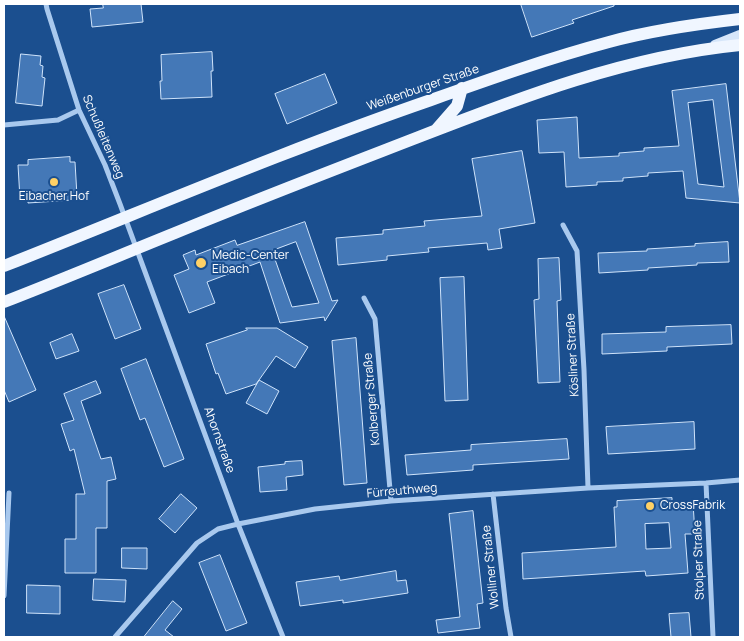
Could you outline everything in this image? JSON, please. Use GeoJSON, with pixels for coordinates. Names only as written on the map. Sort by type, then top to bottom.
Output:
{"type":"FeatureCollection","features":[{"type":"Feature","properties":{"kind":"main road","name":"Weißenburger Straße"},"geometry":{"type":"LineString","coordinates":[[4,266],[300,147],[462,88],[610,42],[688,25],[740,19]]}},
{"type":"Feature","properties":{"kind":"main road"},"geometry":{"type":"LineString","coordinates":[[707,48],[740,35]]}},
{"type":"Feature","properties":{"kind":"main road"},"geometry":{"type":"LineString","coordinates":[[4,302],[296,184],[555,87],[597,73],[665,56],[740,44]]}},
{"type":"Feature","properties":{"kind":"main road"},"geometry":{"type":"LineString","coordinates":[[436,130],[457,106],[462,88]]}},
{"type":"Feature","properties":{"kind":"street","name":"Schußleitenweg"},"geometry":{"type":"LineString","coordinates":[[46,4],[78,110],[105,165],[137,248]]}},
{"type":"Feature","properties":{"kind":"street"},"geometry":{"type":"LineString","coordinates":[[4,125],[58,120],[78,110]]}},
{"type":"Feature","properties":{"kind":"street","name":"Kösliner Straße"},"geometry":{"type":"LineString","coordinates":[[563,224],[578,251],[588,488]]}},
{"type":"Feature","properties":{"kind":"street","name":"Ahornstraße"},"geometry":{"type":"LineString","coordinates":[[137,248],[238,524],[283,637]]}},
{"type":"Feature","properties":{"kind":"street","name":"Kolberger Straße"},"geometry":{"type":"LineString","coordinates":[[364,298],[375,319],[391,501]]}},
{"type":"Feature","properties":{"kind":"street","name":"Fürreuthweg"},"geometry":{"type":"LineString","coordinates":[[115,637],[197,543],[218,529],[315,509],[391,501],[740,480]]}},
{"type":"Feature","properties":{"kind":"street","name":"Stolper Straße"},"geometry":{"type":"LineString","coordinates":[[706,483],[713,637]]}},
{"type":"Feature","properties":{"kind":"street"},"geometry":{"type":"LineString","coordinates":[[4,596],[9,493]]}},
{"type":"Feature","properties":{"kind":"street","name":"Wolliner Straße"},"geometry":{"type":"LineString","coordinates":[[493,494],[511,637]]}},
{"type":"Feature","properties":{"kind":"building"},"geometry":{"type":"Polygon","coordinates":[[[103,4],[141,4],[143,22],[92,27],[90,9],[103,8],[103,4]]]}},
{"type":"Feature","properties":{"kind":"building"},"geometry":{"type":"Polygon","coordinates":[[[521,4],[614,4],[614,6],[572,20],[574,23],[532,37],[521,4]]]}},
{"type":"Feature","properties":{"kind":"building"},"geometry":{"type":"Polygon","coordinates":[[[212,52],[212,97],[161,99],[161,55],[212,52]]]}},
{"type":"Feature","properties":{"kind":"building"},"geometry":{"type":"Polygon","coordinates":[[[21,54],[41,56],[40,65],[43,66],[42,77],[45,78],[42,106],[16,103],[21,54]]]}},
{"type":"Feature","properties":{"kind":"building"},"geometry":{"type":"Polygon","coordinates":[[[325,74],[337,103],[287,124],[275,94],[325,74]]]}},
{"type":"Feature","properties":{"kind":"building"},"geometry":{"type":"Polygon","coordinates":[[[726,84],[740,203],[686,198],[683,171],[648,173],[648,176],[623,178],[623,181],[597,182],[597,185],[566,187],[564,152],[539,153],[537,120],[577,117],[579,158],[619,156],[619,153],[644,151],[644,148],[679,146],[672,91],[726,84]],[[713,100],[688,103],[698,184],[724,187],[713,100]]]}},
{"type":"Feature","properties":{"kind":"building"},"geometry":{"type":"Polygon","coordinates":[[[522,151],[535,223],[499,229],[502,248],[488,250],[487,243],[428,248],[429,252],[387,256],[387,260],[338,265],[336,238],[383,234],[383,230],[425,226],[424,221],[482,216],[472,159],[522,151]]]}},
{"type":"Feature","properties":{"kind":"building"},"geometry":{"type":"Polygon","coordinates":[[[70,157],[70,162],[75,162],[77,196],[72,196],[72,200],[28,203],[28,199],[20,199],[18,165],[28,165],[28,160],[70,157]]]}},
{"type":"Feature","properties":{"kind":"building"},"geometry":{"type":"Polygon","coordinates":[[[305,222],[332,301],[338,300],[325,321],[324,317],[280,323],[260,262],[207,282],[215,303],[189,313],[174,275],[189,269],[183,255],[195,250],[196,255],[235,240],[237,245],[305,222]],[[296,242],[272,251],[292,307],[319,303],[296,242]]]}},
{"type":"Feature","properties":{"kind":"building"},"geometry":{"type":"Polygon","coordinates":[[[728,242],[729,262],[697,263],[697,265],[648,268],[648,270],[599,273],[598,253],[647,251],[647,249],[728,242]]]}},
{"type":"Feature","properties":{"kind":"building"},"geometry":{"type":"Polygon","coordinates":[[[559,258],[561,300],[557,301],[560,382],[538,383],[534,300],[539,299],[538,259],[559,258]]]}},
{"type":"Feature","properties":{"kind":"building"},"geometry":{"type":"Polygon","coordinates":[[[464,277],[468,400],[445,401],[440,278],[464,277]]]}},
{"type":"Feature","properties":{"kind":"building"},"geometry":{"type":"Polygon","coordinates":[[[124,285],[141,329],[115,339],[98,294],[124,285]]]}},
{"type":"Feature","properties":{"kind":"building"},"geometry":{"type":"Polygon","coordinates":[[[4,316],[36,390],[9,402],[4,390],[4,316]]]}},
{"type":"Feature","properties":{"kind":"building"},"geometry":{"type":"Polygon","coordinates":[[[731,325],[732,344],[667,347],[667,351],[602,354],[602,334],[666,332],[666,327],[731,325]]]}},
{"type":"Feature","properties":{"kind":"building"},"geometry":{"type":"Polygon","coordinates":[[[246,328],[277,328],[308,347],[295,368],[276,356],[256,384],[226,394],[218,373],[216,374],[206,344],[247,330],[246,328]]]}},
{"type":"Feature","properties":{"kind":"building"},"geometry":{"type":"Polygon","coordinates":[[[72,334],[79,351],[56,359],[50,343],[72,334]]]}},
{"type":"Feature","properties":{"kind":"building"},"geometry":{"type":"Polygon","coordinates":[[[356,338],[367,483],[344,485],[332,341],[356,338]]]}},
{"type":"Feature","properties":{"kind":"building"},"geometry":{"type":"Polygon","coordinates":[[[146,359],[184,459],[164,467],[145,418],[140,420],[121,369],[146,359]]]}},
{"type":"Feature","properties":{"kind":"building"},"geometry":{"type":"Polygon","coordinates":[[[259,380],[279,391],[267,414],[246,403],[259,380]]]}},
{"type":"Feature","properties":{"kind":"building"},"geometry":{"type":"Polygon","coordinates":[[[96,381],[101,393],[81,401],[101,459],[111,457],[116,479],[107,481],[107,528],[96,528],[96,573],[65,573],[65,539],[76,539],[76,494],[85,494],[74,449],[70,451],[61,424],[74,420],[64,394],[96,381]]]}},
{"type":"Feature","properties":{"kind":"building"},"geometry":{"type":"Polygon","coordinates":[[[694,422],[695,449],[608,454],[606,427],[694,422]]]}},
{"type":"Feature","properties":{"kind":"building"},"geometry":{"type":"Polygon","coordinates":[[[567,439],[569,459],[473,465],[473,470],[407,475],[405,455],[471,450],[471,445],[567,439]]]}},
{"type":"Feature","properties":{"kind":"building"},"geometry":{"type":"Polygon","coordinates":[[[302,461],[303,475],[286,477],[287,490],[260,492],[258,467],[302,461]]]}},
{"type":"Feature","properties":{"kind":"building"},"geometry":{"type":"Polygon","coordinates":[[[181,494],[197,508],[175,533],[159,519],[181,494]]]}},
{"type":"Feature","properties":{"kind":"building"},"geometry":{"type":"Polygon","coordinates":[[[672,498],[672,504],[693,503],[695,534],[685,534],[688,573],[646,576],[645,571],[523,579],[522,553],[616,547],[614,507],[617,507],[617,501],[672,498]],[[669,523],[645,524],[646,549],[671,548],[669,523]]]}},
{"type":"Feature","properties":{"kind":"building"},"geometry":{"type":"Polygon","coordinates":[[[473,511],[483,603],[477,604],[480,628],[438,633],[436,620],[460,617],[449,514],[473,511]]]}},
{"type":"Feature","properties":{"kind":"building"},"geometry":{"type":"Polygon","coordinates":[[[122,548],[147,548],[147,569],[122,568],[122,548]]]}},
{"type":"Feature","properties":{"kind":"building"},"geometry":{"type":"Polygon","coordinates":[[[220,555],[247,623],[226,631],[199,563],[220,555]]]}},
{"type":"Feature","properties":{"kind":"building"},"geometry":{"type":"Polygon","coordinates":[[[396,571],[397,581],[406,580],[408,593],[343,603],[343,600],[300,606],[296,582],[339,576],[340,580],[396,571]]]}},
{"type":"Feature","properties":{"kind":"building"},"geometry":{"type":"Polygon","coordinates":[[[94,579],[126,580],[125,602],[93,600],[94,579]]]}},
{"type":"Feature","properties":{"kind":"building"},"geometry":{"type":"Polygon","coordinates":[[[27,585],[60,586],[60,614],[27,613],[27,585]]]}},
{"type":"Feature","properties":{"kind":"building"},"geometry":{"type":"Polygon","coordinates":[[[173,601],[182,609],[165,630],[174,637],[144,637],[173,601]]]}},
{"type":"Feature","properties":{"kind":"building"},"geometry":{"type":"Polygon","coordinates":[[[689,613],[691,637],[671,637],[669,614],[689,613]]]}},
{"type":"Feature","properties":{"kind":"place","name":"Eibacher Hof"},"geometry":{"type":"Point","coordinates":[54,182]}},
{"type":"Feature","properties":{"kind":"place","name":"Medic-Center Eibach"},"geometry":{"type":"Point","coordinates":[201,263]}},
{"type":"Feature","properties":{"kind":"place","name":"CrossFabrik"},"geometry":{"type":"Point","coordinates":[650,506]}}]}
